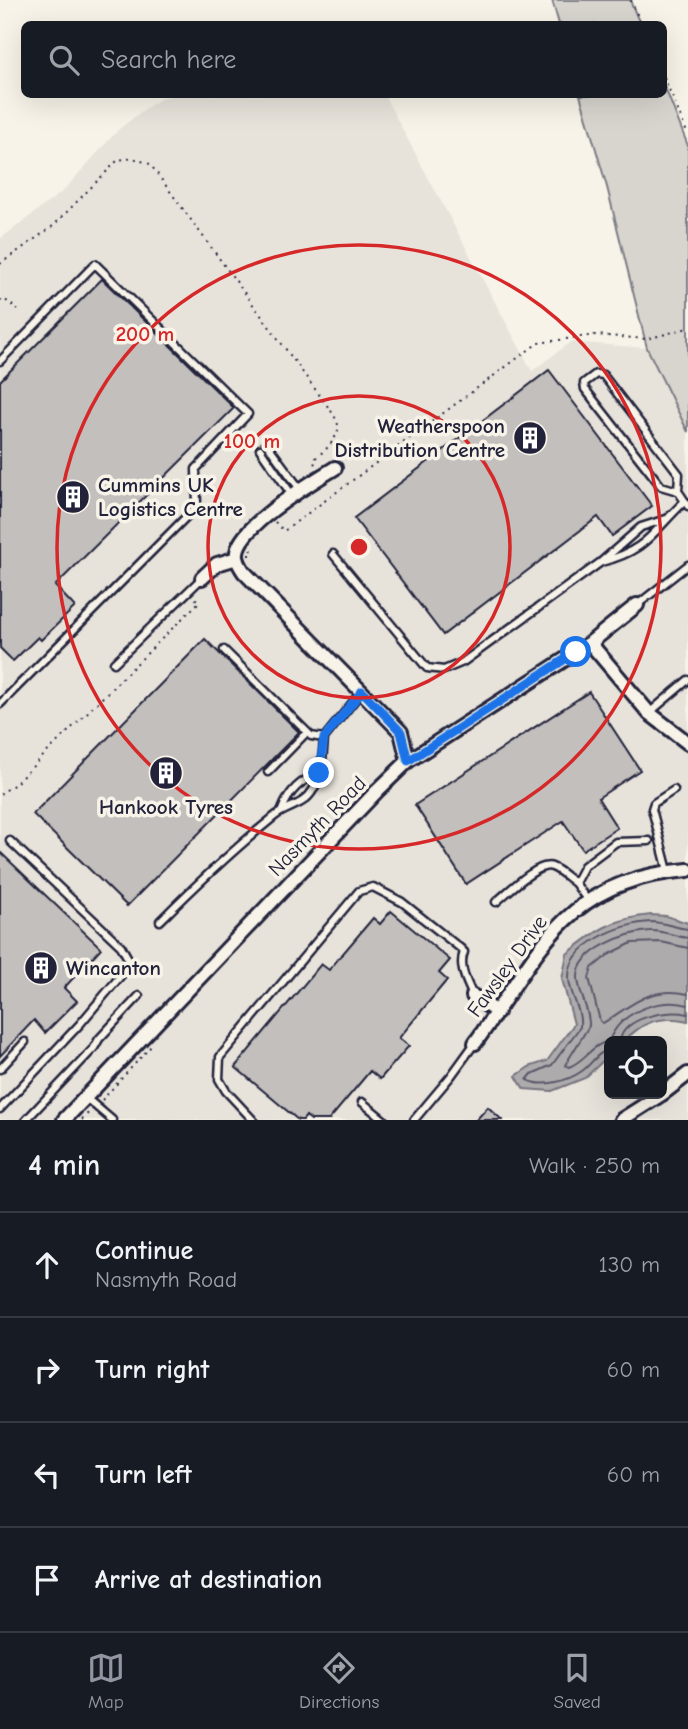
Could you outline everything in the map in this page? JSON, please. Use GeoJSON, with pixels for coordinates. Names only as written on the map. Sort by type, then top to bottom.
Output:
{"type":"FeatureCollection","features":[{"type":"Feature","properties":{"kind":"street"},"geometry":{"type":"LineString","coordinates":[[335,468],[297,492],[249,531],[240,543],[237,558],[244,572],[401,732],[408,761]]}},
{"type":"Feature","properties":{"kind":"street"},"geometry":{"type":"LineString","coordinates":[[202,578],[217,564],[237,558]]}},
{"type":"Feature","properties":{"kind":"street","name":"Nasmyth Road"},"geometry":{"type":"LineString","coordinates":[[64,1120],[90,1102],[408,761],[590,643],[637,605]]}},
{"type":"Feature","properties":{"kind":"street"},"geometry":{"type":"LineString","coordinates":[[590,643],[649,713],[688,743]]}},
{"type":"Feature","properties":{"kind":"street","name":"Fawsley Drive"},"geometry":{"type":"LineString","coordinates":[[475,1042],[543,942],[562,921],[588,901],[622,883],[646,875],[688,870]]}},
{"type":"Feature","properties":{"kind":"street"},"geometry":{"type":"LineString","coordinates":[[473,996],[497,1012]]}},
{"type":"Feature","properties":{"kind":"street"},"geometry":{"type":"LineString","coordinates":[[667,1090],[688,1074]]}},
{"type":"Feature","properties":{"kind":"street"},"geometry":{"type":"LineString","coordinates":[[621,1120],[640,1114],[656,1099]]}},
{"type":"Feature","properties":{"kind":"lane"},"geometry":{"type":"LineString","coordinates":[[0,361],[95,264],[248,414],[196,469],[197,506],[0,704]]}},
{"type":"Feature","properties":{"kind":"lane"},"geometry":{"type":"LineString","coordinates":[[601,562],[625,556],[647,542],[666,519],[686,503],[678,491],[679,474],[603,375],[596,374],[584,383],[585,389],[661,486],[678,491]]}},
{"type":"Feature","properties":{"kind":"lane"},"geometry":{"type":"LineString","coordinates":[[266,443],[297,492]]}},
{"type":"Feature","properties":{"kind":"lane"},"geometry":{"type":"LineString","coordinates":[[260,449],[297,492]]}},
{"type":"Feature","properties":{"kind":"lane"},"geometry":{"type":"LineString","coordinates":[[333,554],[427,668],[444,670],[463,662],[601,562],[641,527],[666,519]]}},
{"type":"Feature","properties":{"kind":"lane"},"geometry":{"type":"LineString","coordinates":[[637,605],[688,565]]}},
{"type":"Feature","properties":{"kind":"lane"},"geometry":{"type":"LineString","coordinates":[[114,663],[202,578]]}},
{"type":"Feature","properties":{"kind":"lane"},"geometry":{"type":"LineString","coordinates":[[224,650],[307,732],[316,738],[324,738]]}},
{"type":"Feature","properties":{"kind":"lane"},"geometry":{"type":"LineString","coordinates":[[649,713],[688,680]]}},
{"type":"Feature","properties":{"kind":"lane"},"geometry":{"type":"LineString","coordinates":[[160,921],[209,873],[282,810],[295,807],[309,796],[319,773],[324,738],[362,691]]}},
{"type":"Feature","properties":{"kind":"lane"},"geometry":{"type":"LineString","coordinates":[[268,772],[307,732]]}},
{"type":"Feature","properties":{"kind":"lane"},"geometry":{"type":"LineString","coordinates":[[282,810],[287,796],[304,779],[319,773]]}},
{"type":"Feature","properties":{"kind":"lane"},"geometry":{"type":"LineString","coordinates":[[668,871],[652,809],[654,803],[674,790]]}},
{"type":"Feature","properties":{"kind":"lane"},"geometry":{"type":"LineString","coordinates":[[0,1110],[80,1024],[130,962],[121,946],[10,841]]}},
{"type":"Feature","properties":{"kind":"lane"},"geometry":{"type":"LineString","coordinates":[[575,883],[584,866],[615,842],[649,841]]}},
{"type":"Feature","properties":{"kind":"lane"},"geometry":{"type":"LineString","coordinates":[[496,902],[536,869],[546,866],[551,866],[575,883],[588,901]]}},
{"type":"Feature","properties":{"kind":"lane"},"geometry":{"type":"LineString","coordinates":[[253,1120],[226,1091],[219,1079],[220,1057],[359,891],[373,887],[402,902],[460,948],[464,952],[460,961],[473,996]]}},
{"type":"Feature","properties":{"kind":"lane"},"geometry":{"type":"LineString","coordinates":[[37,1120],[29,1117],[139,996]]}},
{"type":"Feature","properties":{"kind":"lane"},"geometry":{"type":"LineString","coordinates":[[0,1069],[25,1042]]}},
{"type":"Feature","properties":{"kind":"lane"},"geometry":{"type":"LineString","coordinates":[[414,1120],[475,1042]]}},
{"type":"Feature","properties":{"kind":"lane"},"geometry":{"type":"LineString","coordinates":[[90,1102],[111,1120]]}},
{"type":"Feature","properties":{"kind":"lane"},"geometry":{"type":"LineString","coordinates":[[362,1102],[384,1120]]}},
{"type":"Feature","properties":{"kind":"path"},"geometry":{"type":"LineString","coordinates":[[631,0],[640,21]]}},
{"type":"Feature","properties":{"kind":"path"},"geometry":{"type":"LineString","coordinates":[[667,87],[688,135]]}},
{"type":"Feature","properties":{"kind":"path"},"geometry":{"type":"LineString","coordinates":[[0,264],[52,226],[118,160],[133,158],[150,164],[334,415],[339,427],[337,435],[327,449],[314,459],[314,465],[322,476]]}},
{"type":"Feature","properties":{"kind":"path"},"geometry":{"type":"LineString","coordinates":[[0,301],[8,300],[18,310]]}},
{"type":"Feature","properties":{"kind":"path"},"geometry":{"type":"LineString","coordinates":[[268,528],[276,522],[284,531],[538,343],[595,335],[648,339],[688,328]]}},
{"type":"Feature","properties":{"kind":"path"},"geometry":{"type":"LineString","coordinates":[[237,558],[251,555],[256,540]]}},
{"type":"Feature","properties":{"kind":"path"},"geometry":{"type":"LineString","coordinates":[[0,794],[15,784],[200,602],[194,597]]}},
{"type":"Feature","properties":{"kind":"path"},"geometry":{"type":"LineString","coordinates":[[82,1120],[90,1102],[159,1037]]}},
{"type":"Feature","properties":{"kind":"shaded area"},"geometry":{"type":"Polygon","coordinates":[[[552,0],[630,0],[639,21],[558,21],[552,0]]]}},
{"type":"Feature","properties":{"kind":"shaded area"},"geometry":{"type":"Polygon","coordinates":[[[667,93],[688,146],[688,432],[647,348],[607,187],[581,98],[667,98],[667,93]]]}},
{"type":"Feature","properties":{"kind":"shaded area"},"geometry":{"type":"Polygon","coordinates":[[[162,98],[386,98],[532,371],[571,342],[647,348],[688,432],[688,1120],[0,1120],[0,239],[63,191],[119,129],[162,98]]]}},
{"type":"Feature","properties":{"kind":"water"},"geometry":{"type":"Polygon","coordinates":[[[651,915],[666,916],[688,923],[688,1021],[658,1020],[628,1036],[604,1036],[604,1060],[585,1078],[552,1091],[524,1089],[516,1076],[529,1067],[547,1061],[574,1024],[562,979],[567,954],[605,927],[625,919],[651,915]]]}},
{"type":"Feature","properties":{"kind":"building","name":"Cummins UK Logistics Centre"},"geometry":{"type":"Polygon","coordinates":[[[102,279],[234,408],[55,586],[75,607],[41,640],[38,637],[13,661],[0,648],[0,381],[102,279]]]}},
{"type":"Feature","properties":{"kind":"building","name":"Weatherspoon Distribution Centre"},"geometry":{"type":"Polygon","coordinates":[[[549,370],[652,506],[612,536],[598,517],[443,635],[354,518],[549,370]]]}},
{"type":"Feature","properties":{"kind":"building","name":"Hankook Tyres"},"geometry":{"type":"Polygon","coordinates":[[[205,639],[299,732],[127,906],[33,814],[205,639]]]}},
{"type":"Feature","properties":{"kind":"building"},"geometry":{"type":"Polygon","coordinates":[[[589,692],[640,770],[598,798],[617,828],[583,850],[563,821],[466,884],[415,805],[589,692]]]}},
{"type":"Feature","properties":{"kind":"building","name":"Wincanton"},"geometry":{"type":"Polygon","coordinates":[[[0,852],[101,948],[64,988],[77,1001],[45,1033],[34,1020],[0,1056],[0,852]]]}},
{"type":"Feature","properties":{"kind":"building"},"geometry":{"type":"Polygon","coordinates":[[[391,911],[450,960],[439,973],[447,980],[399,1038],[409,1046],[380,1079],[370,1071],[329,1120],[311,1120],[306,1116],[303,1120],[298,1120],[235,1067],[321,964],[329,970],[373,918],[380,924],[391,911]]]}},
{"type":"Feature","properties":{"kind":"building"},"geometry":{"type":"Polygon","coordinates":[[[488,1107],[502,1120],[476,1120],[488,1107]]]}},
{"type":"Feature","properties":{"kind":"place","name":"Weatherspoon Distribution Centre"},"geometry":{"type":"Point","coordinates":[530,438]}},
{"type":"Feature","properties":{"kind":"place","name":"Cummins UK Logistics Centre"},"geometry":{"type":"Point","coordinates":[73,497]}},
{"type":"Feature","properties":{"kind":"place","name":"Hankook Tyres"},"geometry":{"type":"Point","coordinates":[166,773]}},
{"type":"Feature","properties":{"kind":"place","name":"Wincanton"},"geometry":{"type":"Point","coordinates":[41,968]}},
{"type":"Feature","properties":{"kind":"route"},"geometry":{"type":"LineString","coordinates":[[319,773],[324,738],[362,691],[401,732],[408,761],[576,652]]}}]}
